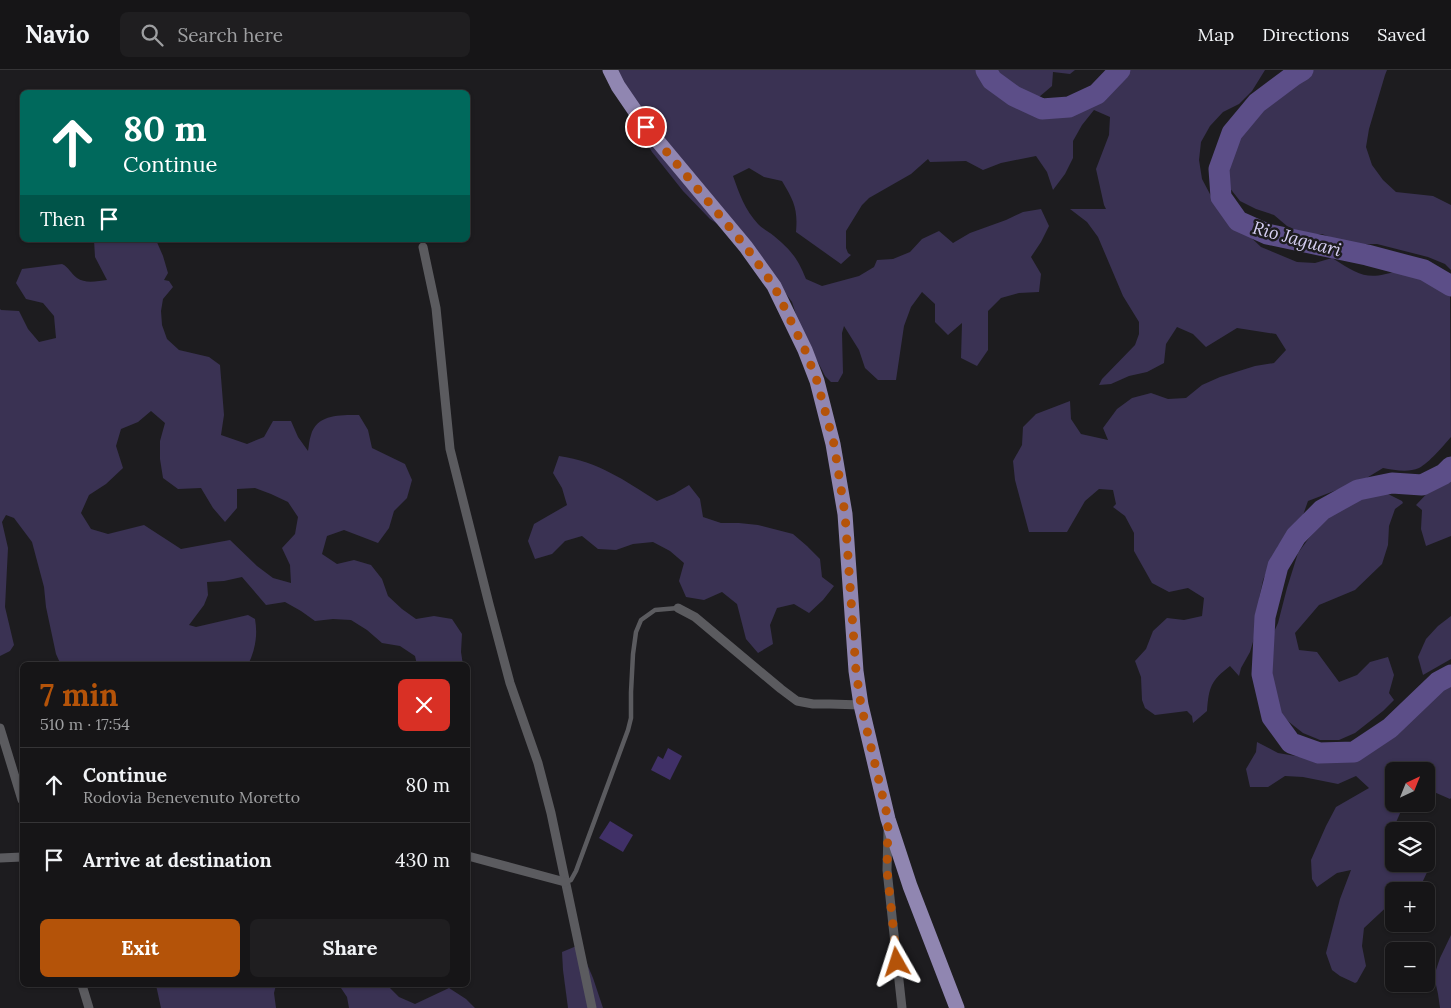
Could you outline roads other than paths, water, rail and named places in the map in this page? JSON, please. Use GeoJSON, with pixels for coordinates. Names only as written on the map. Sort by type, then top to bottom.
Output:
{"type":"FeatureCollection","features":[{"type":"Feature","properties":{"kind":"main road"},"geometry":{"type":"LineString","coordinates":[[610,70],[618,86],[646,127],[746,247],[774,286],[805,350],[817,381],[834,444],[844,505],[856,671],[861,705],[888,819],[910,886],[957,1008]]}},
{"type":"Feature","properties":{"kind":"street"},"geometry":{"type":"LineString","coordinates":[[423,247],[436,308],[450,449],[510,683],[538,763],[551,813],[592,1008]]}},
{"type":"Feature","properties":{"kind":"street"},"geometry":{"type":"LineString","coordinates":[[678,608],[695,617],[781,689],[797,700],[813,704],[861,705]]}},
{"type":"Feature","properties":{"kind":"street"},"geometry":{"type":"LineString","coordinates":[[0,728],[20,793]]}},
{"type":"Feature","properties":{"kind":"street"},"geometry":{"type":"LineString","coordinates":[[888,819],[887,870],[902,1008]]}},
{"type":"Feature","properties":{"kind":"street"},"geometry":{"type":"LineString","coordinates":[[0,858],[20,856]]}},
{"type":"Feature","properties":{"kind":"street"},"geometry":{"type":"LineString","coordinates":[[470,857],[565,882]]}},
{"type":"Feature","properties":{"kind":"street"},"geometry":{"type":"LineString","coordinates":[[83,987],[89,1008]]}},
{"type":"Feature","properties":{"kind":"lane"},"geometry":{"type":"LineString","coordinates":[[565,882],[571,880],[576,871],[628,730],[631,718],[633,654],[636,632],[641,620],[655,610],[678,608]]}},
{"type":"Feature","properties":{"kind":"waterway","name":"Rio Jaguari"},"geometry":{"type":"LineString","coordinates":[[986,70],[992,80],[1014,96],[1042,109],[1069,107],[1097,94],[1120,70]]}},
{"type":"Feature","properties":{"kind":"waterway","name":"Rio Jaguari"},"geometry":{"type":"LineString","coordinates":[[1303,70],[1257,103],[1232,133],[1219,169],[1221,197],[1238,221],[1267,234],[1367,255],[1424,270],[1451,286]]}},
{"type":"Feature","properties":{"kind":"waterway","name":"Rio Jaguari"},"geometry":{"type":"LineString","coordinates":[[1451,467],[1444,474],[1422,485],[1392,483],[1358,490],[1322,510],[1296,536],[1278,566],[1265,617],[1262,674],[1272,717],[1291,743],[1319,753],[1354,752],[1390,728],[1438,682],[1451,675]]}}]}
